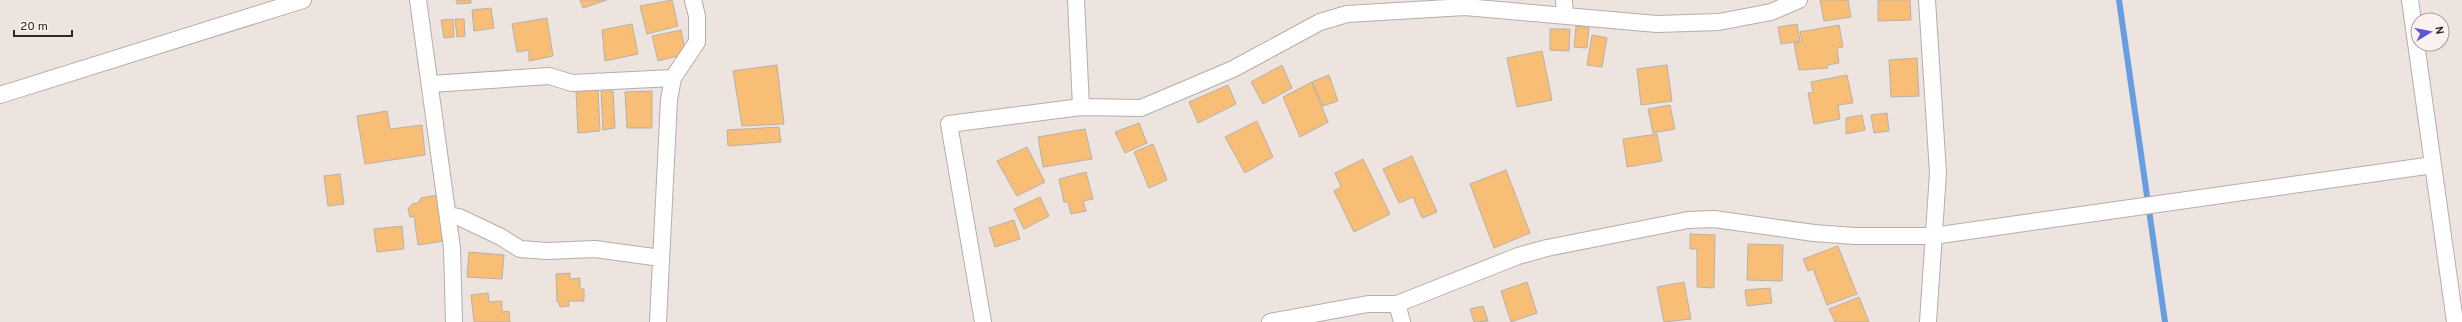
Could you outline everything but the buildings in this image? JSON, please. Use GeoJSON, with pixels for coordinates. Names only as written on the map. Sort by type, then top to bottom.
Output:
{"type":"FeatureCollection","features":[{"type":"Feature","properties":{"kind":"street"},"geometry":{"type":"LineString","coordinates":[[0,95],[303,0]]}},
{"type":"Feature","properties":{"kind":"street"},"geometry":{"type":"LineString","coordinates":[[418,0],[431,84],[452,248],[454,322]]}},
{"type":"Feature","properties":{"kind":"street"},"geometry":{"type":"LineString","coordinates":[[658,322],[669,100],[673,78],[697,42],[697,16],[693,0]]}},
{"type":"Feature","properties":{"kind":"street"},"geometry":{"type":"LineString","coordinates":[[1076,0],[1081,108]]}},
{"type":"Feature","properties":{"kind":"street"},"geometry":{"type":"LineString","coordinates":[[1564,0],[1565,16]]}},
{"type":"Feature","properties":{"kind":"street"},"geometry":{"type":"LineString","coordinates":[[983,322],[949,124],[1081,108],[1141,108],[1233,69],[1320,22],[1347,14],[1465,7],[1657,24],[1719,22],[1771,12],[1799,0]]}},
{"type":"Feature","properties":{"kind":"street"},"geometry":{"type":"LineString","coordinates":[[2410,0],[2455,322]]}},
{"type":"Feature","properties":{"kind":"street"},"geometry":{"type":"LineString","coordinates":[[1928,322],[1938,173],[1929,2]]}},
{"type":"Feature","properties":{"kind":"street"},"geometry":{"type":"LineString","coordinates":[[431,84],[549,76],[572,83],[673,78]]}},
{"type":"Feature","properties":{"kind":"street"},"geometry":{"type":"LineString","coordinates":[[1270,322],[1368,304],[1397,304],[1518,256],[1547,248],[1688,220],[1714,219],[1814,233],[1855,236],[1933,236],[2433,165]]}},
{"type":"Feature","properties":{"kind":"street"},"geometry":{"type":"LineString","coordinates":[[448,215],[459,217],[501,237],[520,249],[547,251],[595,249],[661,258]]}},
{"type":"Feature","properties":{"kind":"street"},"geometry":{"type":"LineString","coordinates":[[1397,304],[1402,322]]}},
{"type":"Feature","properties":{"kind":"waterway"},"geometry":{"type":"LineString","coordinates":[[2119,0],[2165,322]]}}]}
